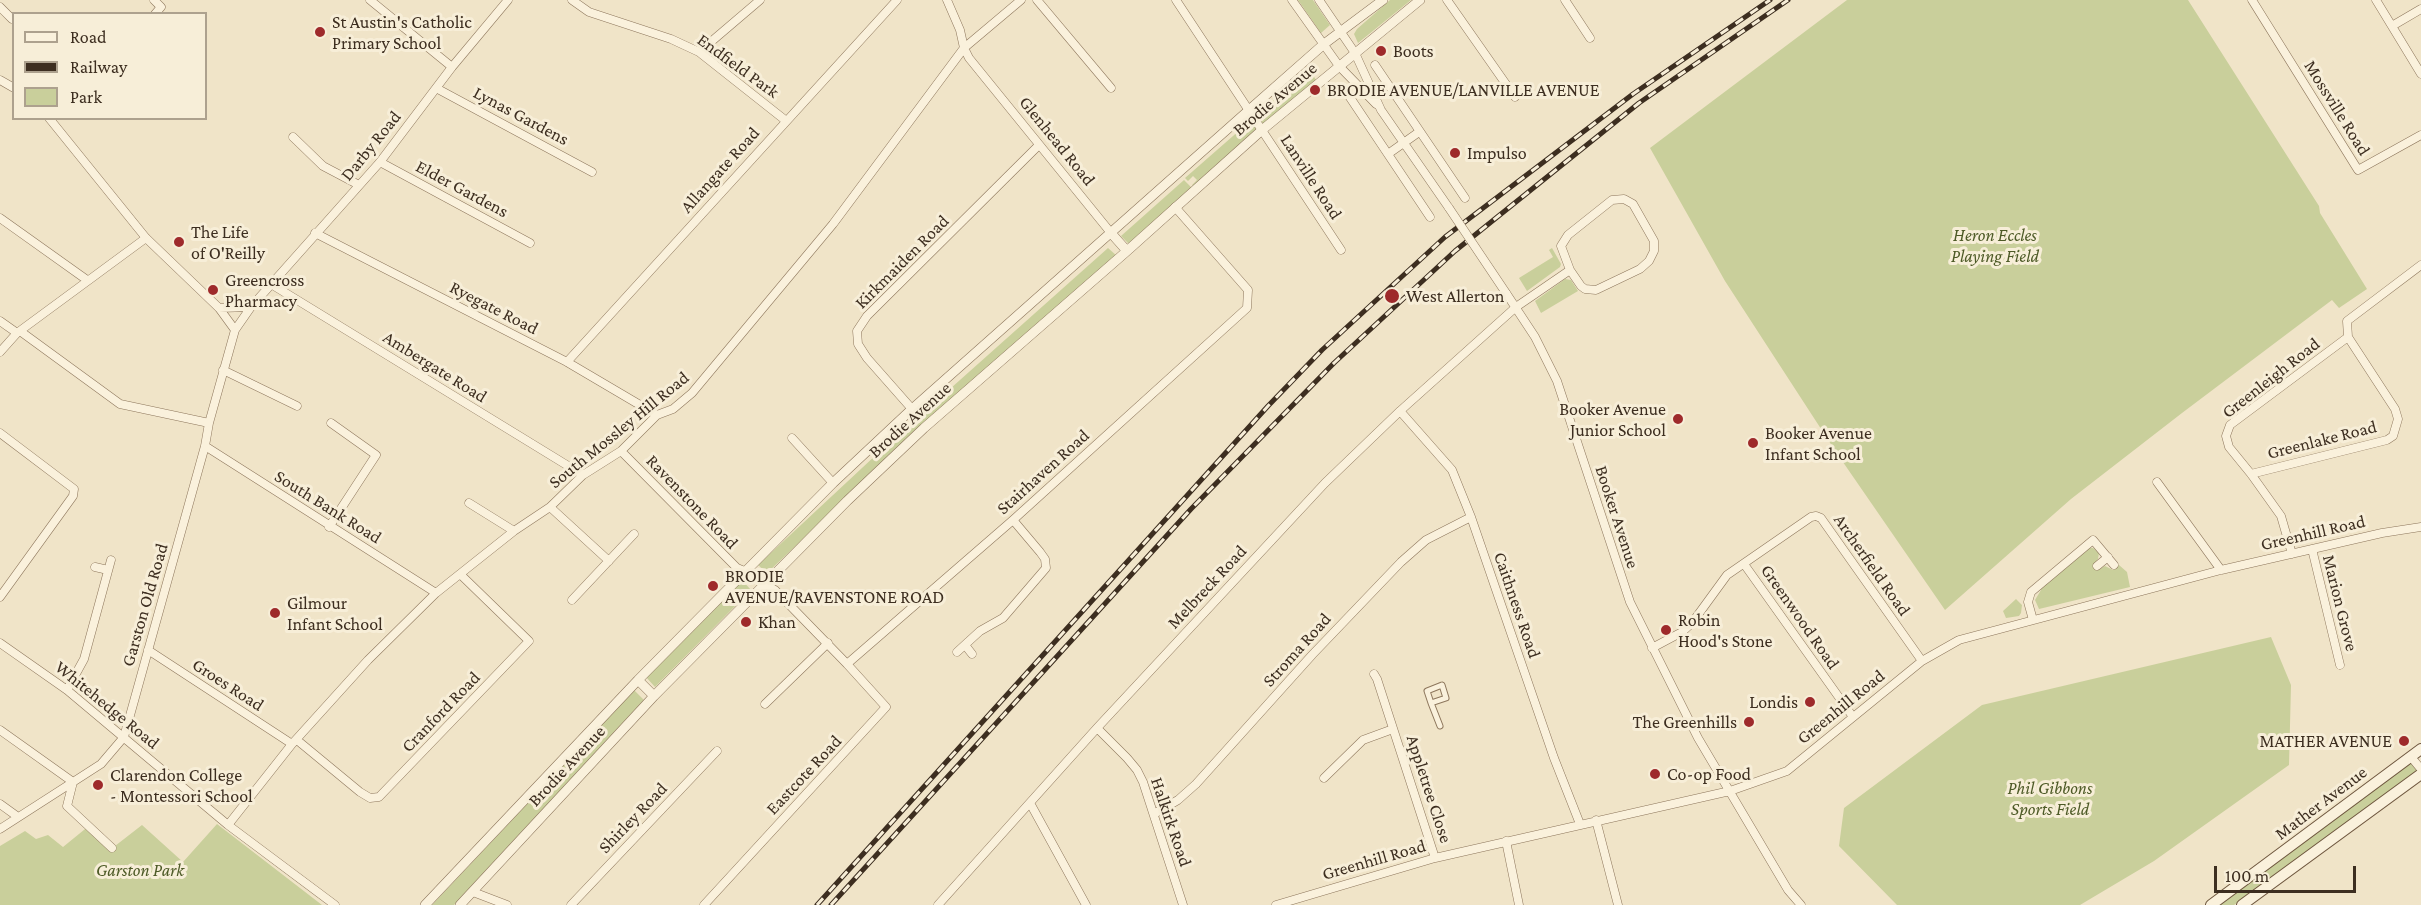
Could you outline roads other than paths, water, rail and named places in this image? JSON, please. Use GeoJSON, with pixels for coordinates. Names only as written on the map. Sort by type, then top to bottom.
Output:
{"type":"FeatureCollection","features":[{"type":"Feature","properties":{"kind":"main road","name":"Mather Avenue"},"geometry":{"type":"LineString","coordinates":[[2211,905],[2421,749]]}},
{"type":"Feature","properties":{"kind":"main road","name":"Mather Avenue"},"geometry":{"type":"LineString","coordinates":[[2242,905],[2421,774]]}},
{"type":"Feature","properties":{"kind":"street"},"geometry":{"type":"LineString","coordinates":[[154,0],[161,8],[157,12]]}},
{"type":"Feature","properties":{"kind":"street"},"geometry":{"type":"LineString","coordinates":[[370,0],[452,67]]}},
{"type":"Feature","properties":{"kind":"street","name":"Darby Road"},"geometry":{"type":"LineString","coordinates":[[251,307],[380,162],[436,87],[508,0]]}},
{"type":"Feature","properties":{"kind":"street","name":"Endfield Park"},"geometry":{"type":"LineString","coordinates":[[573,0],[589,12],[671,39],[699,52],[785,120]]}},
{"type":"Feature","properties":{"kind":"street"},"geometry":{"type":"LineString","coordinates":[[699,52],[760,0]]}},
{"type":"Feature","properties":{"kind":"street","name":"Allangate Road"},"geometry":{"type":"LineString","coordinates":[[567,362],[785,120],[897,0]]}},
{"type":"Feature","properties":{"kind":"street","name":"Glenhead Road"},"geometry":{"type":"LineString","coordinates":[[947,0],[969,58],[1039,146],[1128,251]]}},
{"type":"Feature","properties":{"kind":"street","name":"South Mossley Hill Road"},"geometry":{"type":"LineString","coordinates":[[228,825],[294,742],[368,660],[436,593],[514,531],[550,507],[583,475],[621,451],[657,415],[673,409],[692,393],[833,224],[964,48],[1022,0]]}},
{"type":"Feature","properties":{"kind":"street"},"geometry":{"type":"LineString","coordinates":[[1037,0],[1111,88]]}},
{"type":"Feature","properties":{"kind":"street","name":"Lanville Road"},"geometry":{"type":"LineString","coordinates":[[1176,0],[1341,250]]}},
{"type":"Feature","properties":{"kind":"street","name":"Booker Avenue"},"geometry":{"type":"LineString","coordinates":[[1292,0],[1339,66],[1381,110],[1516,307],[1539,345],[1557,381],[1621,580],[1652,648],[1683,711],[1788,890],[1800,905]]}},
{"type":"Feature","properties":{"kind":"street","name":"Booker Avenue"},"geometry":{"type":"LineString","coordinates":[[1319,0],[1355,53],[1381,110]]}},
{"type":"Feature","properties":{"kind":"street","name":"Brodie Avenue"},"geometry":{"type":"LineString","coordinates":[[425,905],[638,680],[833,483],[912,409],[1324,44],[1383,0]]}},
{"type":"Feature","properties":{"kind":"street","name":"Brodie Avenue"},"geometry":{"type":"LineString","coordinates":[[460,905],[654,696],[764,583],[924,428],[1128,251],[1262,130],[1419,0]]}},
{"type":"Feature","properties":{"kind":"street"},"geometry":{"type":"LineString","coordinates":[[1447,0],[1515,97]]}},
{"type":"Feature","properties":{"kind":"street"},"geometry":{"type":"LineString","coordinates":[[1566,0],[1590,38]]}},
{"type":"Feature","properties":{"kind":"street","name":"Mossville Road"},"geometry":{"type":"LineString","coordinates":[[2252,0],[2358,170],[2421,135]]}},
{"type":"Feature","properties":{"kind":"street"},"geometry":{"type":"LineString","coordinates":[[2376,0],[2421,74]]}},
{"type":"Feature","properties":{"kind":"street"},"geometry":{"type":"LineString","coordinates":[[0,8],[12,19]]}},
{"type":"Feature","properties":{"kind":"street"},"geometry":{"type":"LineString","coordinates":[[2392,26],[2421,9]]}},
{"type":"Feature","properties":{"kind":"street"},"geometry":{"type":"LineString","coordinates":[[1375,64],[1465,198]]}},
{"type":"Feature","properties":{"kind":"street"},"geometry":{"type":"LineString","coordinates":[[1368,82],[1380,73]]}},
{"type":"Feature","properties":{"kind":"street","name":"Lynas Gardens"},"geometry":{"type":"LineString","coordinates":[[436,87],[592,172]]}},
{"type":"Feature","properties":{"kind":"street"},"geometry":{"type":"LineString","coordinates":[[1349,96],[1430,217]]}},
{"type":"Feature","properties":{"kind":"street"},"geometry":{"type":"LineString","coordinates":[[50,120],[146,238],[219,308],[235,330]]}},
{"type":"Feature","properties":{"kind":"street"},"geometry":{"type":"LineString","coordinates":[[1388,154],[1419,132]]}},
{"type":"Feature","properties":{"kind":"street"},"geometry":{"type":"LineString","coordinates":[[293,137],[323,166],[359,185]]}},
{"type":"Feature","properties":{"kind":"street","name":"Kirkmaiden Road"},"geometry":{"type":"LineString","coordinates":[[912,409],[867,358],[858,344],[857,331],[867,316],[1039,146]]}},
{"type":"Feature","properties":{"kind":"street","name":"Elder Gardens"},"geometry":{"type":"LineString","coordinates":[[380,162],[530,243]]}},
{"type":"Feature","properties":{"kind":"street"},"geometry":{"type":"LineString","coordinates":[[1624,199],[1633,204],[1654,241],[1654,251],[1649,261],[1641,269],[1596,290],[1585,289],[1581,286],[1570,270],[1561,246],[1568,234],[1612,200],[1624,199]]}},
{"type":"Feature","properties":{"kind":"street","name":"Stairhaven Road"},"geometry":{"type":"LineString","coordinates":[[847,664],[1013,520],[1248,308],[1248,290],[1175,207]]}},
{"type":"Feature","properties":{"kind":"street"},"geometry":{"type":"LineString","coordinates":[[0,218],[87,280]]}},
{"type":"Feature","properties":{"kind":"street","name":"Ryegate Road"},"geometry":{"type":"LineString","coordinates":[[315,234],[567,362],[657,415]]}},
{"type":"Feature","properties":{"kind":"street"},"geometry":{"type":"LineString","coordinates":[[0,352],[18,332],[146,238]]}},
{"type":"Feature","properties":{"kind":"street","name":"Greenleigh Road"},"geometry":{"type":"LineString","coordinates":[[2292,554],[2281,516],[2229,447],[2226,436],[2230,425],[2348,337],[2347,321],[2421,265]]}},
{"type":"Feature","properties":{"kind":"street","name":"Melbreck Road"},"geometry":{"type":"LineString","coordinates":[[938,905],[1097,728],[1325,483],[1400,411],[1516,307],[1570,270]]}},
{"type":"Feature","properties":{"kind":"street","name":"Ambergate Road"},"geometry":{"type":"LineString","coordinates":[[271,284],[583,475]]}},
{"type":"Feature","properties":{"kind":"street"},"geometry":{"type":"LineString","coordinates":[[219,308],[251,307]]}},
{"type":"Feature","properties":{"kind":"street","name":"Garston Old Road"},"geometry":{"type":"LineString","coordinates":[[0,830],[101,764],[124,737],[205,446],[223,370],[235,330],[251,307]]}},
{"type":"Feature","properties":{"kind":"street"},"geometry":{"type":"LineString","coordinates":[[0,321],[120,404],[209,423]]}},
{"type":"Feature","properties":{"kind":"street","name":"Greenlake Road"},"geometry":{"type":"LineString","coordinates":[[2251,474],[2387,440],[2393,436],[2398,419],[2395,409],[2348,337]]}},
{"type":"Feature","properties":{"kind":"street"},"geometry":{"type":"LineString","coordinates":[[223,370],[297,406]]}},
{"type":"Feature","properties":{"kind":"street","name":"Caithness Road"},"geometry":{"type":"LineString","coordinates":[[1400,411],[1452,470],[1471,518],[1554,758],[1580,824]]}},
{"type":"Feature","properties":{"kind":"street"},"geometry":{"type":"LineString","coordinates":[[329,527],[376,455],[331,423]]}},
{"type":"Feature","properties":{"kind":"street"},"geometry":{"type":"LineString","coordinates":[[0,433],[74,489],[73,496],[0,597]]}},
{"type":"Feature","properties":{"kind":"street"},"geometry":{"type":"LineString","coordinates":[[792,438],[833,483]]}},
{"type":"Feature","properties":{"kind":"street","name":"South Bank Road"},"geometry":{"type":"LineString","coordinates":[[205,446],[436,593]]}},
{"type":"Feature","properties":{"kind":"street","name":"Ravenstone Road"},"geometry":{"type":"LineString","coordinates":[[621,451],[737,568],[744,571]]}},
{"type":"Feature","properties":{"kind":"street"},"geometry":{"type":"LineString","coordinates":[[2157,482],[2221,570]]}},
{"type":"Feature","properties":{"kind":"street"},"geometry":{"type":"LineString","coordinates":[[469,502],[514,531]]}},
{"type":"Feature","properties":{"kind":"street"},"geometry":{"type":"LineString","coordinates":[[550,507],[609,561]]}},
{"type":"Feature","properties":{"kind":"street","name":"Archerfield Road"},"geometry":{"type":"LineString","coordinates":[[1652,648],[1692,624],[1722,581],[1811,517],[1819,516],[1922,661]]}},
{"type":"Feature","properties":{"kind":"street","name":"Stroma Road"},"geometry":{"type":"LineString","coordinates":[[1154,814],[1178,800],[1196,784],[1312,655],[1401,562],[1426,540],[1471,518]]}},
{"type":"Feature","properties":{"kind":"street"},"geometry":{"type":"LineString","coordinates":[[957,652],[980,631],[1003,618],[1046,568],[1045,559],[1013,520]]}},
{"type":"Feature","properties":{"kind":"street","name":"Greenhill Road"},"geometry":{"type":"LineString","coordinates":[[1276,905],[1435,858],[1730,791],[1787,771],[1922,661],[1959,640],[2221,570],[2421,527]]}},
{"type":"Feature","properties":{"kind":"street"},"geometry":{"type":"LineString","coordinates":[[572,600],[634,534]]}},
{"type":"Feature","properties":{"kind":"street"},"geometry":{"type":"LineString","coordinates":[[2033,620],[2028,597],[2093,540],[2114,565]]}},
{"type":"Feature","properties":{"kind":"street","name":"Marion Grove"},"geometry":{"type":"LineString","coordinates":[[2312,549],[2340,665]]}},
{"type":"Feature","properties":{"kind":"street"},"geometry":{"type":"LineString","coordinates":[[2097,566],[2108,557]]}},
{"type":"Feature","properties":{"kind":"street"},"geometry":{"type":"LineString","coordinates":[[67,690],[84,659],[111,560]]}},
{"type":"Feature","properties":{"kind":"street","name":"Greenwood Road"},"geometry":{"type":"LineString","coordinates":[[1744,564],[1853,717]]}},
{"type":"Feature","properties":{"kind":"street"},"geometry":{"type":"LineString","coordinates":[[95,567],[108,570]]}},
{"type":"Feature","properties":{"kind":"street"},"geometry":{"type":"LineString","coordinates":[[744,571],[776,590],[847,664]]}},
{"type":"Feature","properties":{"kind":"street","name":"Cranford Road"},"geometry":{"type":"LineString","coordinates":[[294,742],[360,792],[370,798],[379,797],[529,641],[461,575]]}},
{"type":"Feature","properties":{"kind":"street","name":"Whitehedge Road"},"geometry":{"type":"LineString","coordinates":[[0,643],[67,690],[228,825],[334,905]]}},
{"type":"Feature","properties":{"kind":"street"},"geometry":{"type":"LineString","coordinates":[[765,704],[828,643]]}},
{"type":"Feature","properties":{"kind":"street"},"geometry":{"type":"LineString","coordinates":[[964,645],[972,654]]}},
{"type":"Feature","properties":{"kind":"street","name":"Groes Road"},"geometry":{"type":"LineString","coordinates":[[148,650],[294,742]]}},
{"type":"Feature","properties":{"kind":"street","name":"Eastcote Road"},"geometry":{"type":"LineString","coordinates":[[704,905],[886,707],[847,664]]}},
{"type":"Feature","properties":{"kind":"street","name":"Appletree Close"},"geometry":{"type":"LineString","coordinates":[[1374,674],[1435,858]]}},
{"type":"Feature","properties":{"kind":"street"},"geometry":{"type":"LineString","coordinates":[[638,680],[654,696]]}},
{"type":"Feature","properties":{"kind":"street"},"geometry":{"type":"LineString","coordinates":[[1431,704],[1440,726]]}},
{"type":"Feature","properties":{"kind":"street","name":"Halkirk Road"},"geometry":{"type":"LineString","coordinates":[[1097,728],[1137,770],[1154,814],[1183,905]]}},
{"type":"Feature","properties":{"kind":"street","name":"Appletree Close"},"geometry":{"type":"LineString","coordinates":[[1324,778],[1363,740],[1393,729]]}},
{"type":"Feature","properties":{"kind":"street"},"geometry":{"type":"LineString","coordinates":[[0,730],[73,782],[67,806],[112,848]]}},
{"type":"Feature","properties":{"kind":"street","name":"Shirley Road"},"geometry":{"type":"LineString","coordinates":[[571,905],[717,751]]}},
{"type":"Feature","properties":{"kind":"street"},"geometry":{"type":"LineString","coordinates":[[2411,756],[2421,769]]}},
{"type":"Feature","properties":{"kind":"street"},"geometry":{"type":"LineString","coordinates":[[1030,803],[1086,905]]}},
{"type":"Feature","properties":{"kind":"street"},"geometry":{"type":"LineString","coordinates":[[0,804],[18,817]]}},
{"type":"Feature","properties":{"kind":"street"},"geometry":{"type":"LineString","coordinates":[[1596,820],[1618,905]]}},
{"type":"Feature","properties":{"kind":"street"},"geometry":{"type":"LineString","coordinates":[[1506,841],[1519,905]]}},
{"type":"Feature","properties":{"kind":"street"},"geometry":{"type":"LineString","coordinates":[[473,892],[507,905]]}},
{"type":"Feature","properties":{"kind":"railway"},"geometry":{"type":"LineString","coordinates":[[817,905],[1268,406],[1322,350],[1445,237],[1633,94],[1770,0]]}},
{"type":"Feature","properties":{"kind":"railway"},"geometry":{"type":"LineString","coordinates":[[831,905],[1191,509],[1334,363],[1455,251],[1639,103],[1788,0]]}},
{"type":"Feature","properties":{"kind":"place","name":"St Austin's Catholic Primary School"},"geometry":{"type":"Point","coordinates":[320,32]}},
{"type":"Feature","properties":{"kind":"place","name":"Boots"},"geometry":{"type":"Point","coordinates":[1381,51]}},
{"type":"Feature","properties":{"kind":"place","name":"BRODIE AVENUE/LANVILLE AVENUE"},"geometry":{"type":"Point","coordinates":[1315,90]}},
{"type":"Feature","properties":{"kind":"place","name":"Impulso"},"geometry":{"type":"Point","coordinates":[1455,153]}},
{"type":"Feature","properties":{"kind":"place","name":"The Life of O'Reilly"},"geometry":{"type":"Point","coordinates":[179,242]}},
{"type":"Feature","properties":{"kind":"place","name":"Greencross Pharmacy"},"geometry":{"type":"Point","coordinates":[213,290]}},
{"type":"Feature","properties":{"kind":"place","name":"West Allerton"},"geometry":{"type":"Point","coordinates":[1392,296]}},
{"type":"Feature","properties":{"kind":"place","name":"Booker Avenue Junior School"},"geometry":{"type":"Point","coordinates":[1678,419]}},
{"type":"Feature","properties":{"kind":"place","name":"Booker Avenue Infant School"},"geometry":{"type":"Point","coordinates":[1753,443]}},
{"type":"Feature","properties":{"kind":"place","name":"BRODIE AVENUE/RAVENSTONE ROAD"},"geometry":{"type":"Point","coordinates":[713,586]}},
{"type":"Feature","properties":{"kind":"place","name":"Gilmour Infant School"},"geometry":{"type":"Point","coordinates":[275,613]}},
{"type":"Feature","properties":{"kind":"place","name":"Khan"},"geometry":{"type":"Point","coordinates":[746,622]}},
{"type":"Feature","properties":{"kind":"place","name":"Robin Hood's Stone"},"geometry":{"type":"Point","coordinates":[1666,630]}},
{"type":"Feature","properties":{"kind":"place","name":"Londis"},"geometry":{"type":"Point","coordinates":[1810,702]}},
{"type":"Feature","properties":{"kind":"place","name":"The Greenhills"},"geometry":{"type":"Point","coordinates":[1749,722]}},
{"type":"Feature","properties":{"kind":"place","name":"MATHER AVENUE"},"geometry":{"type":"Point","coordinates":[2404,741]}},
{"type":"Feature","properties":{"kind":"place","name":"Co-op Food"},"geometry":{"type":"Point","coordinates":[1655,774]}},
{"type":"Feature","properties":{"kind":"place","name":"Clarendon College - Montessori School"},"geometry":{"type":"Point","coordinates":[98,785]}},
{"type":"Feature","properties":{"kind":"park label","name":"Heron Eccles Playing Field"},"geometry":{"type":"Point","coordinates":[1995,245]}},
{"type":"Feature","properties":{"kind":"park label","name":"Phil Gibbons Sports Field"},"geometry":{"type":"Point","coordinates":[2050,798]}},
{"type":"Feature","properties":{"kind":"park label","name":"Garston Park"},"geometry":{"type":"Point","coordinates":[140,870]}}]}
